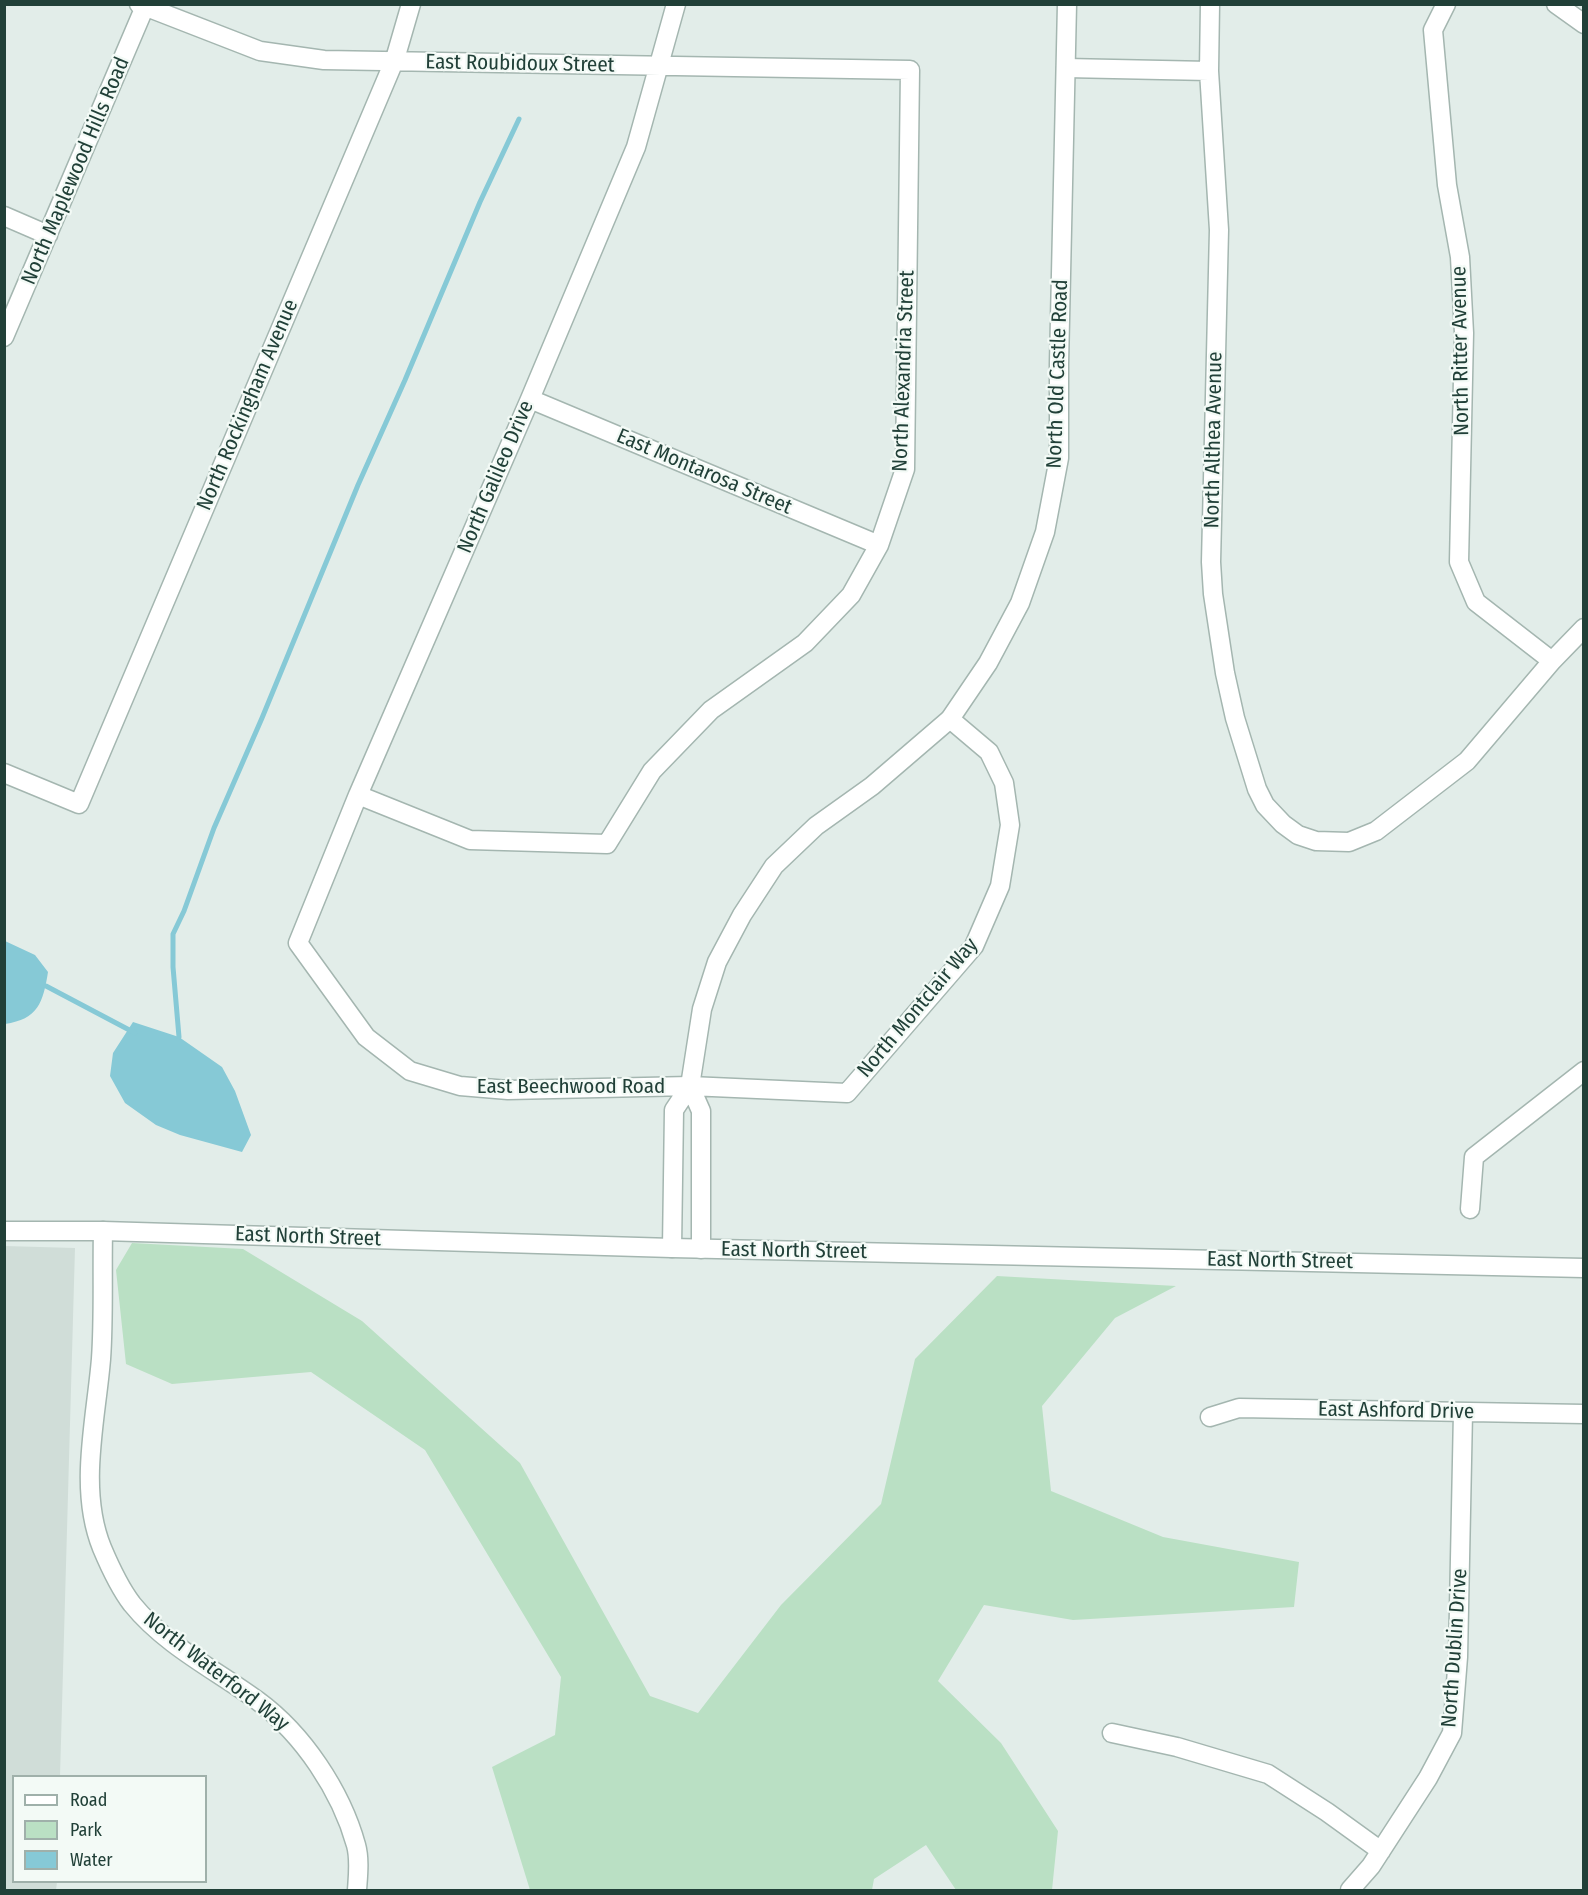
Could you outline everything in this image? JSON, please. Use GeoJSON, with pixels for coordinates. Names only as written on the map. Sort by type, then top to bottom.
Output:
{"type":"FeatureCollection","features":[{"type":"Feature","properties":{"kind":"street","name":"North Rockingham Avenue"},"geometry":{"type":"LineString","coordinates":[[4,773],[79,804],[393,62],[411,4]]}},
{"type":"Feature","properties":{"kind":"street","name":"North Galileo Drive"},"geometry":{"type":"LineString","coordinates":[[298,943],[358,795],[530,399],[636,147],[676,4]]}},
{"type":"Feature","properties":{"kind":"street","name":"North Old Castle Road"},"geometry":{"type":"LineString","coordinates":[[690,1086],[702,1009],[717,962],[742,915],[774,866],[816,826],[872,786],[950,719],[988,663],[1020,603],[1045,532],[1059,459],[1059,352],[1067,4]]}},
{"type":"Feature","properties":{"kind":"street","name":"North Althea Avenue"},"geometry":{"type":"LineString","coordinates":[[1210,4],[1209,71],[1220,230],[1211,562],[1213,594],[1235,718],[1260,796],[1274,816],[1283,824],[1299,835],[1316,841],[1349,842],[1376,831],[1467,761],[1552,661]]}},
{"type":"Feature","properties":{"kind":"street","name":"North Ritter Avenue"},"geometry":{"type":"LineString","coordinates":[[1446,4],[1433,30],[1447,185],[1460,257],[1464,333],[1459,562],[1476,602],[1552,661]]}},
{"type":"Feature","properties":{"kind":"street"},"geometry":{"type":"LineString","coordinates":[[1556,4],[1584,24]]}},
{"type":"Feature","properties":{"kind":"street","name":"East Roubidoux Street"},"geometry":{"type":"LineString","coordinates":[[144,5],[260,51],[324,60],[910,70]]}},
{"type":"Feature","properties":{"kind":"street","name":"North Maplewood Hills Road"},"geometry":{"type":"LineString","coordinates":[[4,337],[144,5]]}},
{"type":"Feature","properties":{"kind":"street"},"geometry":{"type":"LineString","coordinates":[[1066,68],[1209,71]]}},
{"type":"Feature","properties":{"kind":"street","name":"North Alexandria Street"},"geometry":{"type":"LineString","coordinates":[[358,795],[470,840],[607,844],[652,771],[711,710],[805,643],[851,595],[879,545],[905,469],[910,70]]}},
{"type":"Feature","properties":{"kind":"street"},"geometry":{"type":"LineString","coordinates":[[4,216],[48,235]]}},
{"type":"Feature","properties":{"kind":"street","name":"East Montarosa Street"},"geometry":{"type":"LineString","coordinates":[[530,399],[879,545]]}},
{"type":"Feature","properties":{"kind":"street"},"geometry":{"type":"LineString","coordinates":[[1552,661],[1584,628]]}},
{"type":"Feature","properties":{"kind":"street","name":"North Montclair Way"},"geometry":{"type":"LineString","coordinates":[[690,1086],[847,1093],[974,946],[1000,886],[1010,825],[1004,783],[989,752],[950,719]]}},
{"type":"Feature","properties":{"kind":"street","name":"East Beechwood Road"},"geometry":{"type":"LineString","coordinates":[[298,943],[366,1038],[410,1071],[460,1086],[508,1090],[690,1086]]}},
{"type":"Feature","properties":{"kind":"street"},"geometry":{"type":"LineString","coordinates":[[1470,1209],[1474,1157],[1584,1071]]}},
{"type":"Feature","properties":{"kind":"street"},"geometry":{"type":"LineString","coordinates":[[672,1248],[674,1110],[690,1086]]}},
{"type":"Feature","properties":{"kind":"street"},"geometry":{"type":"LineString","coordinates":[[690,1086],[701,1111],[701,1249]]}},
{"type":"Feature","properties":{"kind":"street","name":"East North Street"},"geometry":{"type":"LineString","coordinates":[[4,1231],[103,1231],[701,1249],[1584,1268]]}},
{"type":"Feature","properties":{"kind":"street","name":"North Waterford Way"},"geometry":{"type":"LineString","coordinates":[[103,1231],[101,1357],[90,1471],[92,1508],[101,1546],[119,1585],[148,1621],[191,1656],[259,1701],[286,1725],[314,1758],[337,1797],[356,1846],[357,1890]]}},
{"type":"Feature","properties":{"kind":"street","name":"East Ashford Drive"},"geometry":{"type":"LineString","coordinates":[[1210,1417],[1239,1408],[1584,1414]]}},
{"type":"Feature","properties":{"kind":"street","name":"North Dublin Drive"},"geometry":{"type":"LineString","coordinates":[[1350,1890],[1381,1851],[1428,1778],[1452,1733],[1458,1657],[1463,1412]]}},
{"type":"Feature","properties":{"kind":"street"},"geometry":{"type":"LineString","coordinates":[[1112,1733],[1177,1747],[1268,1774],[1327,1812],[1381,1851]]}},
{"type":"Feature","properties":{"kind":"shaded area"},"geometry":{"type":"Polygon","coordinates":[[[5,1246],[75,1248],[60,1775],[12,1775],[12,1883],[57,1883],[56,1890],[5,1890],[5,1246]]]}},
{"type":"Feature","properties":{"kind":"green space"},"geometry":{"type":"Polygon","coordinates":[[[132,1243],[243,1249],[362,1321],[520,1463],[650,1696],[698,1713],[781,1605],[881,1504],[915,1359],[997,1276],[1176,1286],[1115,1318],[1042,1406],[1051,1491],[1163,1537],[1299,1562],[1294,1607],[1073,1620],[984,1605],[938,1681],[1001,1743],[1058,1831],[1052,1890],[956,1890],[926,1845],[874,1879],[872,1890],[530,1890],[492,1767],[555,1735],[561,1677],[425,1450],[311,1372],[172,1384],[126,1364],[116,1270],[132,1243]]]}},
{"type":"Feature","properties":{"kind":"water"},"geometry":{"type":"Polygon","coordinates":[[[5,941],[35,955],[48,972],[44,992],[37,1008],[25,1018],[5,1024],[5,941]]]}},
{"type":"Feature","properties":{"kind":"water"},"geometry":{"type":"Polygon","coordinates":[[[133,1022],[179,1037],[222,1067],[235,1091],[251,1135],[242,1152],[180,1135],[156,1125],[125,1103],[110,1076],[113,1053],[133,1022]]]}},
{"type":"Feature","properties":{"kind":"waterway"},"geometry":{"type":"LineString","coordinates":[[179,1037],[173,967],[173,934],[184,911],[214,828],[358,485],[480,202],[519,119]]}},
{"type":"Feature","properties":{"kind":"waterway"},"geometry":{"type":"LineString","coordinates":[[46,986],[135,1033]]}}]}
